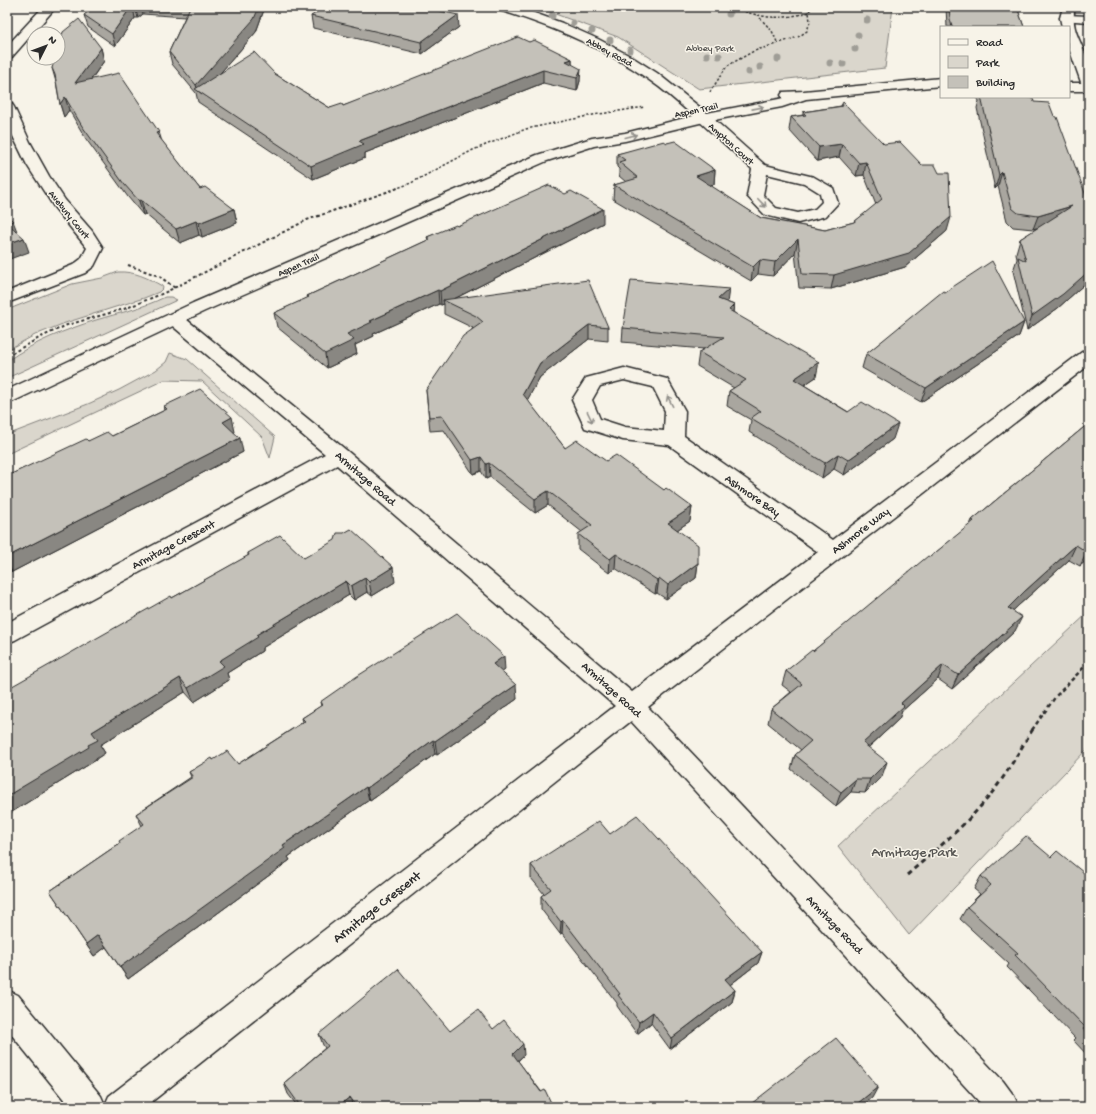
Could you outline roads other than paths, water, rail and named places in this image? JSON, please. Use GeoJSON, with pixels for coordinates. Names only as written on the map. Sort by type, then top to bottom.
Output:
{"type":"FeatureCollection","features":[{"type":"Feature","properties":{"kind":"street"},"geometry":{"type":"LineString","coordinates":[[7,54],[39,17],[50,7]]}},
{"type":"Feature","properties":{"kind":"street","name":"Abbey Road"},"geometry":{"type":"LineString","coordinates":[[503,7],[548,22],[582,36],[614,52],[645,70],[699,113]]}},
{"type":"Feature","properties":{"kind":"street"},"geometry":{"type":"LineString","coordinates":[[1070,27],[1088,81]]}},
{"type":"Feature","properties":{"kind":"street"},"geometry":{"type":"LineString","coordinates":[[1070,76],[1088,81]]}},
{"type":"Feature","properties":{"kind":"street"},"geometry":{"type":"LineString","coordinates":[[1070,87],[1088,81]]}},
{"type":"Feature","properties":{"kind":"street","name":"Aspen Trail"},"geometry":{"type":"LineString","coordinates":[[7,397],[175,319],[542,158],[592,142],[625,137],[699,113],[782,103],[804,95],[940,82]]}},
{"type":"Feature","properties":{"kind":"street","name":"Avebury Court"},"geometry":{"type":"LineString","coordinates":[[7,107],[31,159],[51,191],[89,238],[95,248],[88,262],[79,269],[7,298]]}},
{"type":"Feature","properties":{"kind":"street","name":"Ampton Court"},"geometry":{"type":"LineString","coordinates":[[699,113],[760,168],[809,180],[827,191],[830,203],[820,213],[798,218],[770,212],[755,196],[760,168]]}},
{"type":"Feature","properties":{"kind":"street","name":"Armitage Road"},"geometry":{"type":"LineString","coordinates":[[175,319],[339,455],[632,706],[992,1092],[1003,1107]]}},
{"type":"Feature","properties":{"kind":"street","name":"Ashmore Way"},"geometry":{"type":"LineString","coordinates":[[632,706],[1089,356]]}},
{"type":"Feature","properties":{"kind":"street","name":"Ashmore Bay"},"geometry":{"type":"LineString","coordinates":[[674,439],[675,411],[660,382],[624,374],[593,382],[582,400],[592,423],[623,433],[674,439],[833,551]]}},
{"type":"Feature","properties":{"kind":"street","name":"Armitage Crescent"},"geometry":{"type":"LineString","coordinates":[[7,634],[339,455]]}},
{"type":"Feature","properties":{"kind":"street","name":"Armitage Crescent"},"geometry":{"type":"LineString","coordinates":[[120,1107],[632,706]]}},
{"type":"Feature","properties":{"kind":"street"},"geometry":{"type":"LineString","coordinates":[[7,1005],[90,1107]]}},
{"type":"Feature","properties":{"kind":"lane"},"geometry":{"type":"LineString","coordinates":[[1068,21],[1089,19]]}},
{"type":"Feature","properties":{"kind":"park label","name":"Abbey Park"},"geometry":{"type":"Point","coordinates":[710,47]}},
{"type":"Feature","properties":{"kind":"park label","name":"Armitage Park"},"geometry":{"type":"Point","coordinates":[914,851]}}]}
